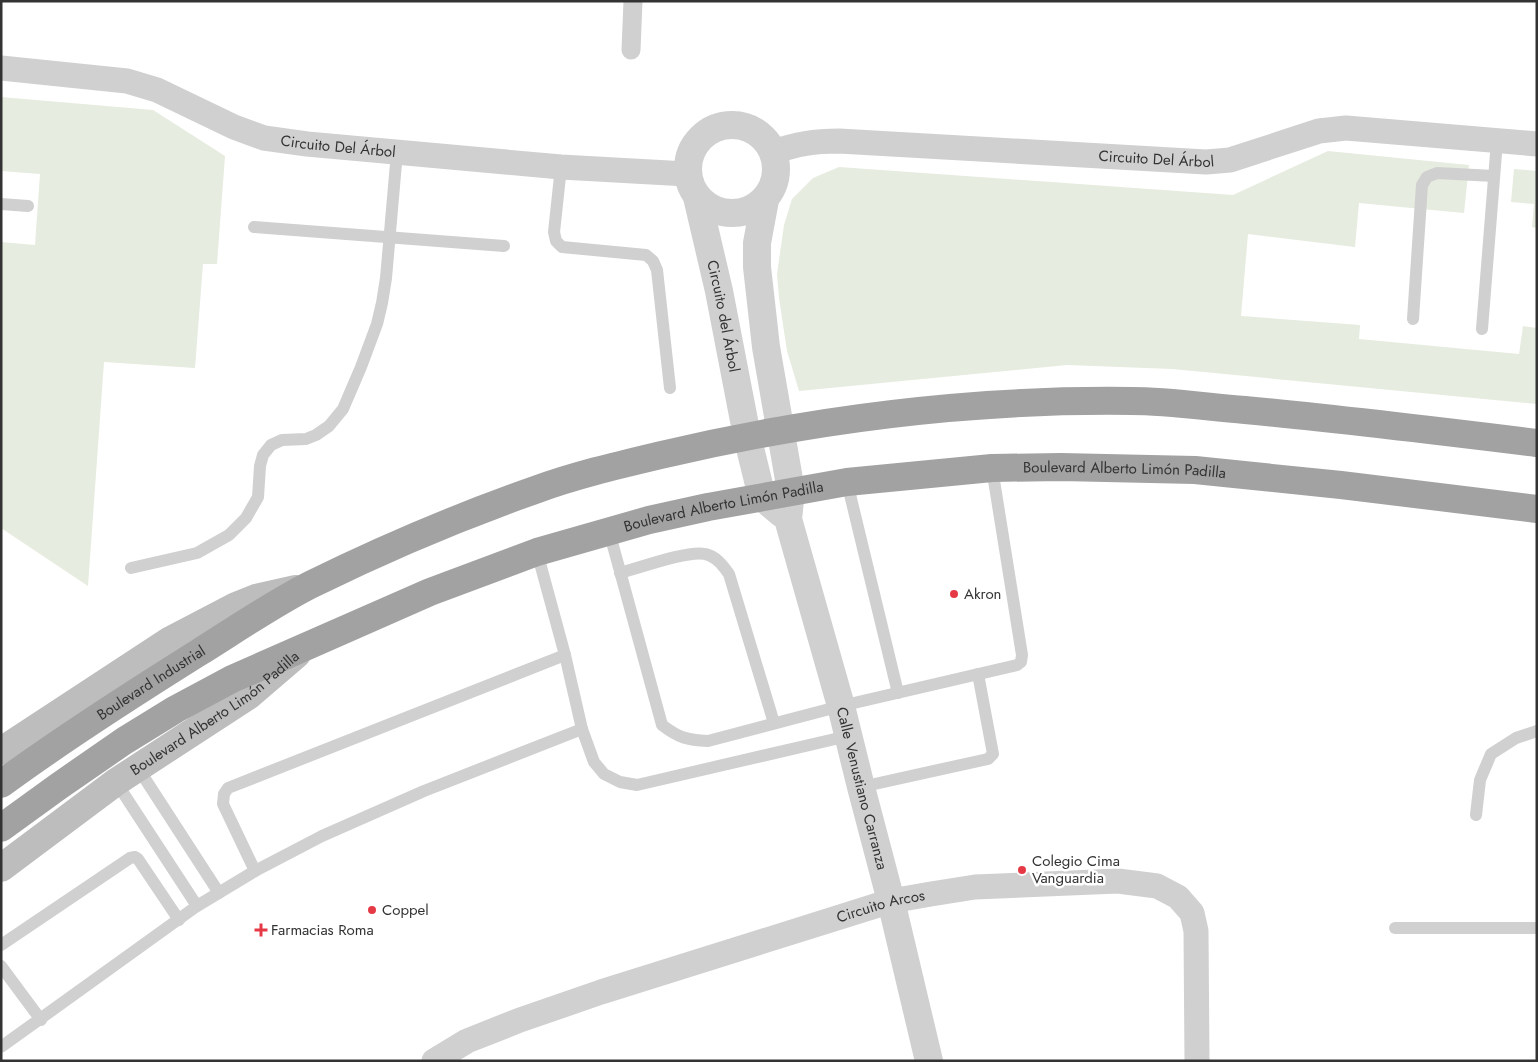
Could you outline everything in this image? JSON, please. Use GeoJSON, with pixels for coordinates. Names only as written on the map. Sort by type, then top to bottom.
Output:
{"type":"FeatureCollection","features":[{"type":"Feature","properties":{"kind":"highway"},"geometry":{"type":"LineString","coordinates":[[306,587],[415,536],[538,489],[631,462],[747,436],[887,415],[974,406],[1066,401],[1136,401],[1297,415],[1537,443]]}},
{"type":"Feature","properties":{"kind":"highway","name":"Boulevard Alberto Limón Padilla"},"geometry":{"type":"LineString","coordinates":[[307,646],[430,592],[537,552],[649,520],[762,496],[847,482],[992,468],[1062,467],[1195,470],[1341,485],[1537,509]]}},
{"type":"Feature","properties":{"kind":"highway","name":"Boulevard Industrial"},"geometry":{"type":"LineString","coordinates":[[1,784],[54,745],[253,618],[306,587]]}},
{"type":"Feature","properties":{"kind":"highway"},"geometry":{"type":"LineString","coordinates":[[1,828],[58,786],[176,709],[232,679],[307,646]]}},
{"type":"Feature","properties":{"kind":"main road"},"geometry":{"type":"LineString","coordinates":[[2,748],[168,640],[256,598],[306,587]]}},
{"type":"Feature","properties":{"kind":"main road","name":"Boulevard Alberto Limón Padilla"},"geometry":{"type":"LineString","coordinates":[[1,868],[127,775],[248,696],[307,646]]}},
{"type":"Feature","properties":{"kind":"street"},"geometry":{"type":"LineString","coordinates":[[631,50],[633,1]]}},
{"type":"Feature","properties":{"kind":"street","name":"Circuito Del Árbol"},"geometry":{"type":"LineString","coordinates":[[1,68],[127,81],[157,90],[234,127],[264,138],[307,144],[561,167],[692,186]]}},
{"type":"Feature","properties":{"kind":"street"},"geometry":{"type":"LineString","coordinates":[[765,200],[749,210],[731,214],[712,209],[692,186],[688,163],[691,151],[705,134],[715,128],[726,125],[738,125],[749,128],[768,142],[777,164],[776,177],[772,189],[765,200],[757,243],[756,267],[779,430]]}},
{"type":"Feature","properties":{"kind":"street","name":"Circuito Del Árbol"},"geometry":{"type":"LineString","coordinates":[[773,152],[798,144],[818,141],[839,141],[1206,162],[1230,160],[1319,131],[1346,128],[1537,144]]}},
{"type":"Feature","properties":{"kind":"street","name":"Circuito del Árbol"},"geometry":{"type":"LineString","coordinates":[[692,186],[719,291],[747,436]]}},
{"type":"Feature","properties":{"kind":"street","name":"Calle Venustiano Carranza"},"geometry":{"type":"LineString","coordinates":[[779,430],[791,491],[788,519],[841,706],[860,787],[891,901],[929,1061]]}},
{"type":"Feature","properties":{"kind":"street"},"geometry":{"type":"LineString","coordinates":[[747,436],[762,496],[788,519]]}},
{"type":"Feature","properties":{"kind":"street","name":"Circuito Arcos"},"geometry":{"type":"LineString","coordinates":[[434,1061],[467,1041],[520,1020],[601,992],[891,901],[975,888],[1118,881],[1157,886],[1178,897],[1192,913],[1196,931],[1197,1061]]}},
{"type":"Feature","properties":{"kind":"lane"},"geometry":{"type":"LineString","coordinates":[[1482,329],[1497,141]]}},
{"type":"Feature","properties":{"kind":"lane"},"geometry":{"type":"LineString","coordinates":[[132,568],[197,553],[229,535],[246,518],[258,497],[260,466],[263,455],[271,445],[282,440],[306,439],[316,435],[329,426],[343,409],[377,324],[386,278],[397,152]]}},
{"type":"Feature","properties":{"kind":"lane"},"geometry":{"type":"LineString","coordinates":[[561,167],[554,232],[556,241],[562,247],[646,256],[653,261],[657,270],[670,388]]}},
{"type":"Feature","properties":{"kind":"lane"},"geometry":{"type":"LineString","coordinates":[[1413,319],[1422,186],[1426,177],[1436,173],[1494,176]]}},
{"type":"Feature","properties":{"kind":"lane"},"geometry":{"type":"LineString","coordinates":[[1,204],[28,206]]}},
{"type":"Feature","properties":{"kind":"lane"},"geometry":{"type":"LineString","coordinates":[[254,227],[504,246]]}},
{"type":"Feature","properties":{"kind":"lane"},"geometry":{"type":"LineString","coordinates":[[609,531],[662,725],[675,736],[690,740],[708,741],[841,706],[1017,665],[1021,662],[1022,655],[992,468]]}},
{"type":"Feature","properties":{"kind":"lane"},"geometry":{"type":"LineString","coordinates":[[847,482],[898,693]]}},
{"type":"Feature","properties":{"kind":"lane"},"geometry":{"type":"LineString","coordinates":[[537,552],[565,655],[582,729],[594,762],[604,774],[620,782],[637,785],[848,736]]}},
{"type":"Feature","properties":{"kind":"lane"},"geometry":{"type":"LineString","coordinates":[[620,573],[692,553],[706,554],[721,563],[729,574],[774,723]]}},
{"type":"Feature","properties":{"kind":"lane"},"geometry":{"type":"LineString","coordinates":[[255,871],[223,804],[224,794],[228,788],[565,655]]}},
{"type":"Feature","properties":{"kind":"lane"},"geometry":{"type":"LineString","coordinates":[[860,787],[988,760],[993,754],[978,674]]}},
{"type":"Feature","properties":{"kind":"lane"},"geometry":{"type":"LineString","coordinates":[[1,1048],[197,906],[255,871],[322,836],[424,791],[582,729]]}},
{"type":"Feature","properties":{"kind":"lane"},"geometry":{"type":"LineString","coordinates":[[1476,815],[1480,780],[1492,754],[1516,738],[1537,731]]}},
{"type":"Feature","properties":{"kind":"lane"},"geometry":{"type":"LineString","coordinates":[[127,775],[219,893]]}},
{"type":"Feature","properties":{"kind":"lane"},"geometry":{"type":"LineString","coordinates":[[127,775],[197,906]]}},
{"type":"Feature","properties":{"kind":"lane"},"geometry":{"type":"LineString","coordinates":[[1,945],[130,858],[135,857],[179,920]]}},
{"type":"Feature","properties":{"kind":"lane"},"geometry":{"type":"LineString","coordinates":[[1395,928],[1537,928]]}},
{"type":"Feature","properties":{"kind":"lane"},"geometry":{"type":"LineString","coordinates":[[1,966],[41,1020]]}},
{"type":"Feature","properties":{"kind":"shaded area"},"geometry":{"type":"Polygon","coordinates":[[[1,97],[153,110],[225,156],[217,264],[203,264],[195,368],[104,362],[88,586],[1,528],[1,242],[35,245],[40,174],[1,171],[1,97]]]}},
{"type":"Feature","properties":{"kind":"shaded area"},"geometry":{"type":"Polygon","coordinates":[[[1328,151],[1469,165],[1464,213],[1359,203],[1355,247],[1248,234],[1241,316],[1360,325],[1359,339],[1519,354],[1523,326],[1537,328],[1537,404],[1172,369],[1067,365],[799,391],[787,351],[777,274],[784,225],[792,199],[813,178],[839,167],[1233,195],[1328,151]]]}},
{"type":"Feature","properties":{"kind":"shaded area"},"geometry":{"type":"Polygon","coordinates":[[[1514,169],[1537,171],[1537,228],[1532,227],[1534,204],[1511,202],[1514,169]]]}},
{"type":"Feature","properties":{"kind":"place","name":"Akron"},"geometry":{"type":"Point","coordinates":[954,594]}},
{"type":"Feature","properties":{"kind":"place","name":"Colegio Cima Vanguardia"},"geometry":{"type":"Point","coordinates":[1022,870]}},
{"type":"Feature","properties":{"kind":"place","name":"Coppel"},"geometry":{"type":"Point","coordinates":[372,910]}},
{"type":"Feature","properties":{"kind":"place","name":"Farmacias Roma"},"geometry":{"type":"Point","coordinates":[261,930]}}]}
